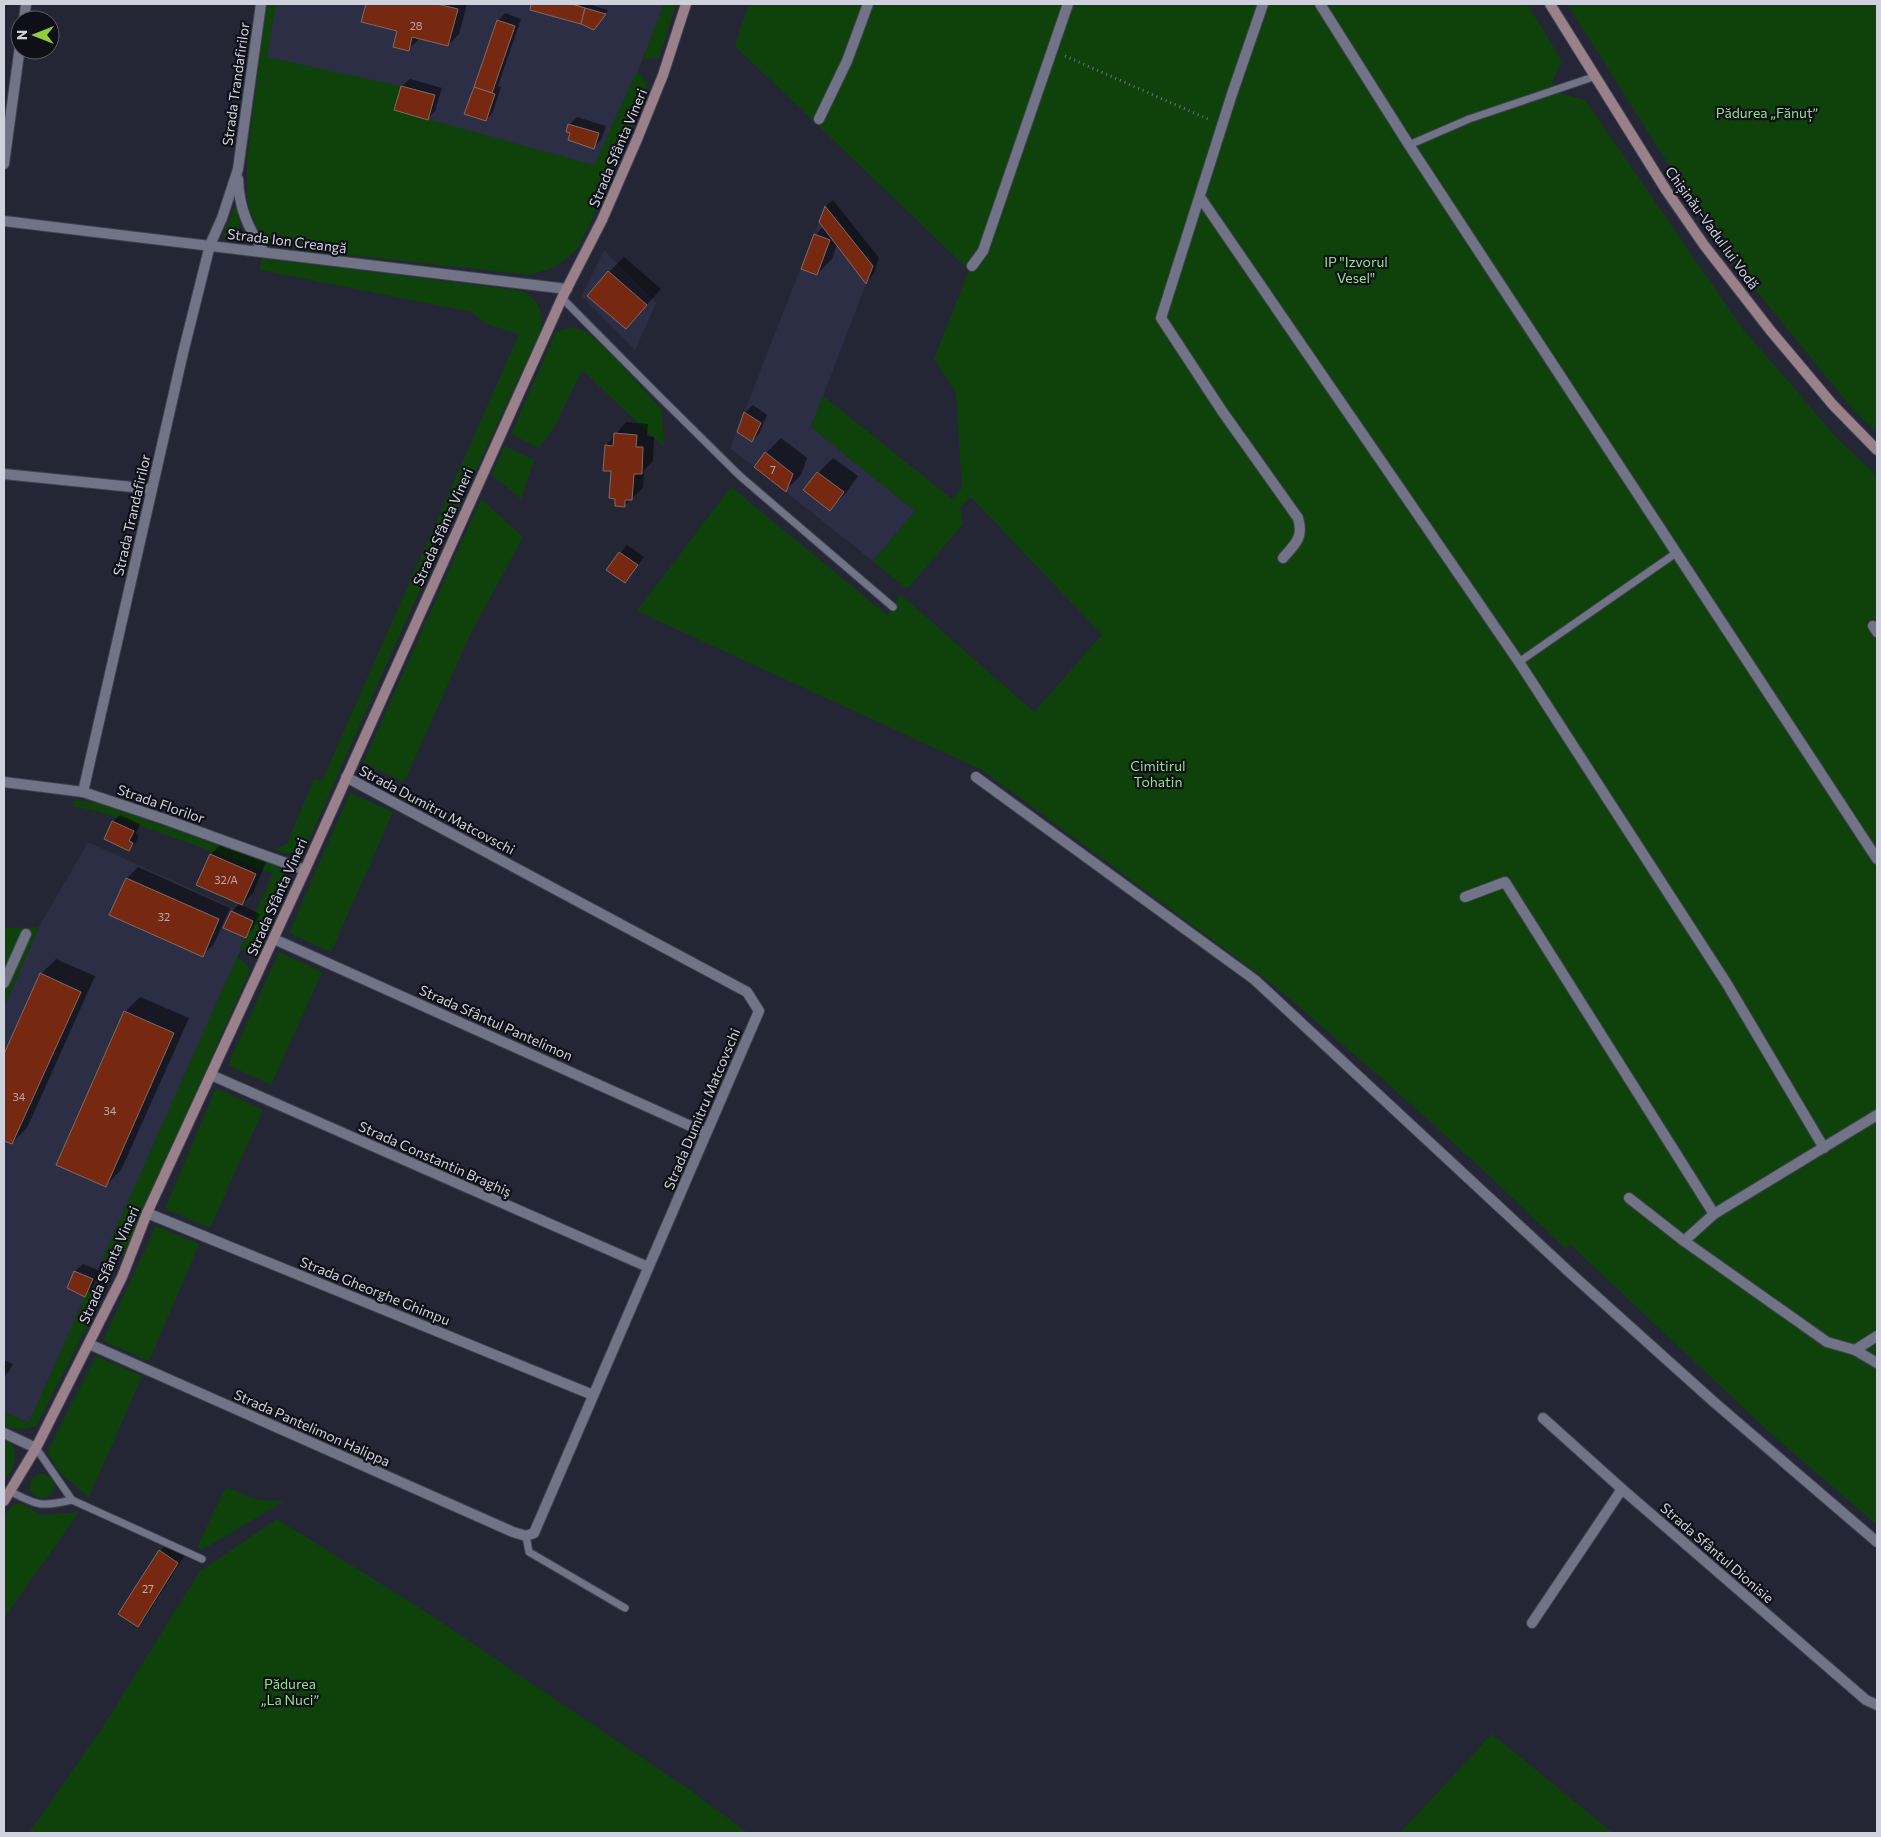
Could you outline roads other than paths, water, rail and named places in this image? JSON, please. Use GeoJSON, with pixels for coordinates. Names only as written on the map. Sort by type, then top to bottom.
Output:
{"type":"FeatureCollection","features":[{"type":"Feature","properties":{"kind":"street","name":"Strada Trandafirilor"},"geometry":{"type":"LineString","coordinates":[[83,792],[210,245],[228,203],[238,169],[262,4]]}},
{"type":"Feature","properties":{"kind":"street","name":"Strada Sfânta Vineri"},"geometry":{"type":"LineString","coordinates":[[4,1501],[36,1448],[122,1277],[147,1213],[274,939],[564,293],[602,220],[661,80],[686,4]]}},
{"type":"Feature","properties":{"kind":"street"},"geometry":{"type":"LineString","coordinates":[[819,119],[846,61],[868,4]]}},
{"type":"Feature","properties":{"kind":"street"},"geometry":{"type":"LineString","coordinates":[[972,266],[983,251],[1068,4]]}},
{"type":"Feature","properties":{"kind":"street"},"geometry":{"type":"LineString","coordinates":[[1263,4],[1222,125],[1161,318],[1222,411],[1298,518],[1301,530],[1296,544],[1283,558]]}},
{"type":"Feature","properties":{"kind":"street"},"geometry":{"type":"LineString","coordinates":[[1320,4],[1409,145],[1877,859]]}},
{"type":"Feature","properties":{"kind":"street","name":"Chișinău-Vadul lui Vodă"},"geometry":{"type":"LineString","coordinates":[[1550,4],[1666,190],[1704,245],[1789,352],[1834,405],[1877,450]]}},
{"type":"Feature","properties":{"kind":"street"},"geometry":{"type":"LineString","coordinates":[[4,164],[18,60]]}},
{"type":"Feature","properties":{"kind":"street"},"geometry":{"type":"LineString","coordinates":[[238,169],[242,208],[250,232],[264,252]]}},
{"type":"Feature","properties":{"kind":"street"},"geometry":{"type":"LineString","coordinates":[[1200,197],[1519,662],[1727,984],[1824,1148]]}},
{"type":"Feature","properties":{"kind":"street","name":"Strada Ion Creangă"},"geometry":{"type":"LineString","coordinates":[[4,221],[210,245],[564,293]]}},
{"type":"Feature","properties":{"kind":"street"},"geometry":{"type":"LineString","coordinates":[[4,474],[152,489]]}},
{"type":"Feature","properties":{"kind":"street","name":"Strada Dumitru Matcovschi"},"geometry":{"type":"LineString","coordinates":[[346,777],[747,992],[760,1010],[534,1532],[526,1536]]}},
{"type":"Feature","properties":{"kind":"street"},"geometry":{"type":"LineString","coordinates":[[976,777],[1255,980],[1567,1270],[1715,1404],[1877,1542]]}},
{"type":"Feature","properties":{"kind":"street","name":"Strada Florilor"},"geometry":{"type":"LineString","coordinates":[[4,782],[83,792],[173,822],[305,870]]}},
{"type":"Feature","properties":{"kind":"street"},"geometry":{"type":"LineString","coordinates":[[1465,898],[1505,882],[1714,1214]]}},
{"type":"Feature","properties":{"kind":"street"},"geometry":{"type":"LineString","coordinates":[[4,983],[26,934]]}},
{"type":"Feature","properties":{"kind":"street","name":"Strada Sfântul Pantelimon"},"geometry":{"type":"LineString","coordinates":[[274,939],[706,1133]]}},
{"type":"Feature","properties":{"kind":"street","name":"Strada Constantin Braghiş"},"geometry":{"type":"LineString","coordinates":[[211,1075],[648,1267]]}},
{"type":"Feature","properties":{"kind":"street"},"geometry":{"type":"LineString","coordinates":[[1684,1242],[1714,1214],[1877,1115]]}},
{"type":"Feature","properties":{"kind":"street"},"geometry":{"type":"LineString","coordinates":[[1630,1198],[1684,1242],[1827,1342],[1855,1350],[1877,1363]]}},
{"type":"Feature","properties":{"kind":"street","name":"Strada Gheorghe Ghimpu"},"geometry":{"type":"LineString","coordinates":[[147,1213],[593,1395]]}},
{"type":"Feature","properties":{"kind":"street"},"geometry":{"type":"LineString","coordinates":[[1855,1350],[1877,1336]]}},
{"type":"Feature","properties":{"kind":"street","name":"Strada Pantelimon Halippa"},"geometry":{"type":"LineString","coordinates":[[88,1344],[513,1532],[526,1536]]}},
{"type":"Feature","properties":{"kind":"street","name":"Strada Sfântul Dionisie"},"geometry":{"type":"LineString","coordinates":[[1543,1418],[1622,1489],[1866,1700],[1877,1705]]}},
{"type":"Feature","properties":{"kind":"street"},"geometry":{"type":"LineString","coordinates":[[4,1433],[36,1448]]}},
{"type":"Feature","properties":{"kind":"street"},"geometry":{"type":"LineString","coordinates":[[1532,1623],[1622,1489]]}},
{"type":"Feature","properties":{"kind":"lane"},"geometry":{"type":"LineString","coordinates":[[1409,145],[1469,119],[1596,76]]}},
{"type":"Feature","properties":{"kind":"lane"},"geometry":{"type":"LineString","coordinates":[[564,293],[657,394],[740,476],[893,607]]}},
{"type":"Feature","properties":{"kind":"lane"},"geometry":{"type":"LineString","coordinates":[[1519,662],[1676,553]]}},
{"type":"Feature","properties":{"kind":"lane"},"geometry":{"type":"LineString","coordinates":[[36,1448],[72,1500],[202,1559]]}},
{"type":"Feature","properties":{"kind":"lane"},"geometry":{"type":"LineString","coordinates":[[10,1490],[33,1503],[50,1505],[72,1500]]}},
{"type":"Feature","properties":{"kind":"lane"},"geometry":{"type":"LineString","coordinates":[[526,1536],[529,1552],[625,1608]]}},
{"type":"Feature","properties":{"kind":"park label","name":"Pădurea „Fănuț”"},"geometry":{"type":"Point","coordinates":[1767,113]}},
{"type":"Feature","properties":{"kind":"park label","name":"IP \"Izvorul Vesel\""},"geometry":{"type":"Point","coordinates":[1356,270]}},
{"type":"Feature","properties":{"kind":"park label","name":"Cimitirul Tohatin"},"geometry":{"type":"Point","coordinates":[1158,774]}},
{"type":"Feature","properties":{"kind":"park label","name":"Pădurea „La Nuci”"},"geometry":{"type":"Point","coordinates":[290,1692]}}]}
